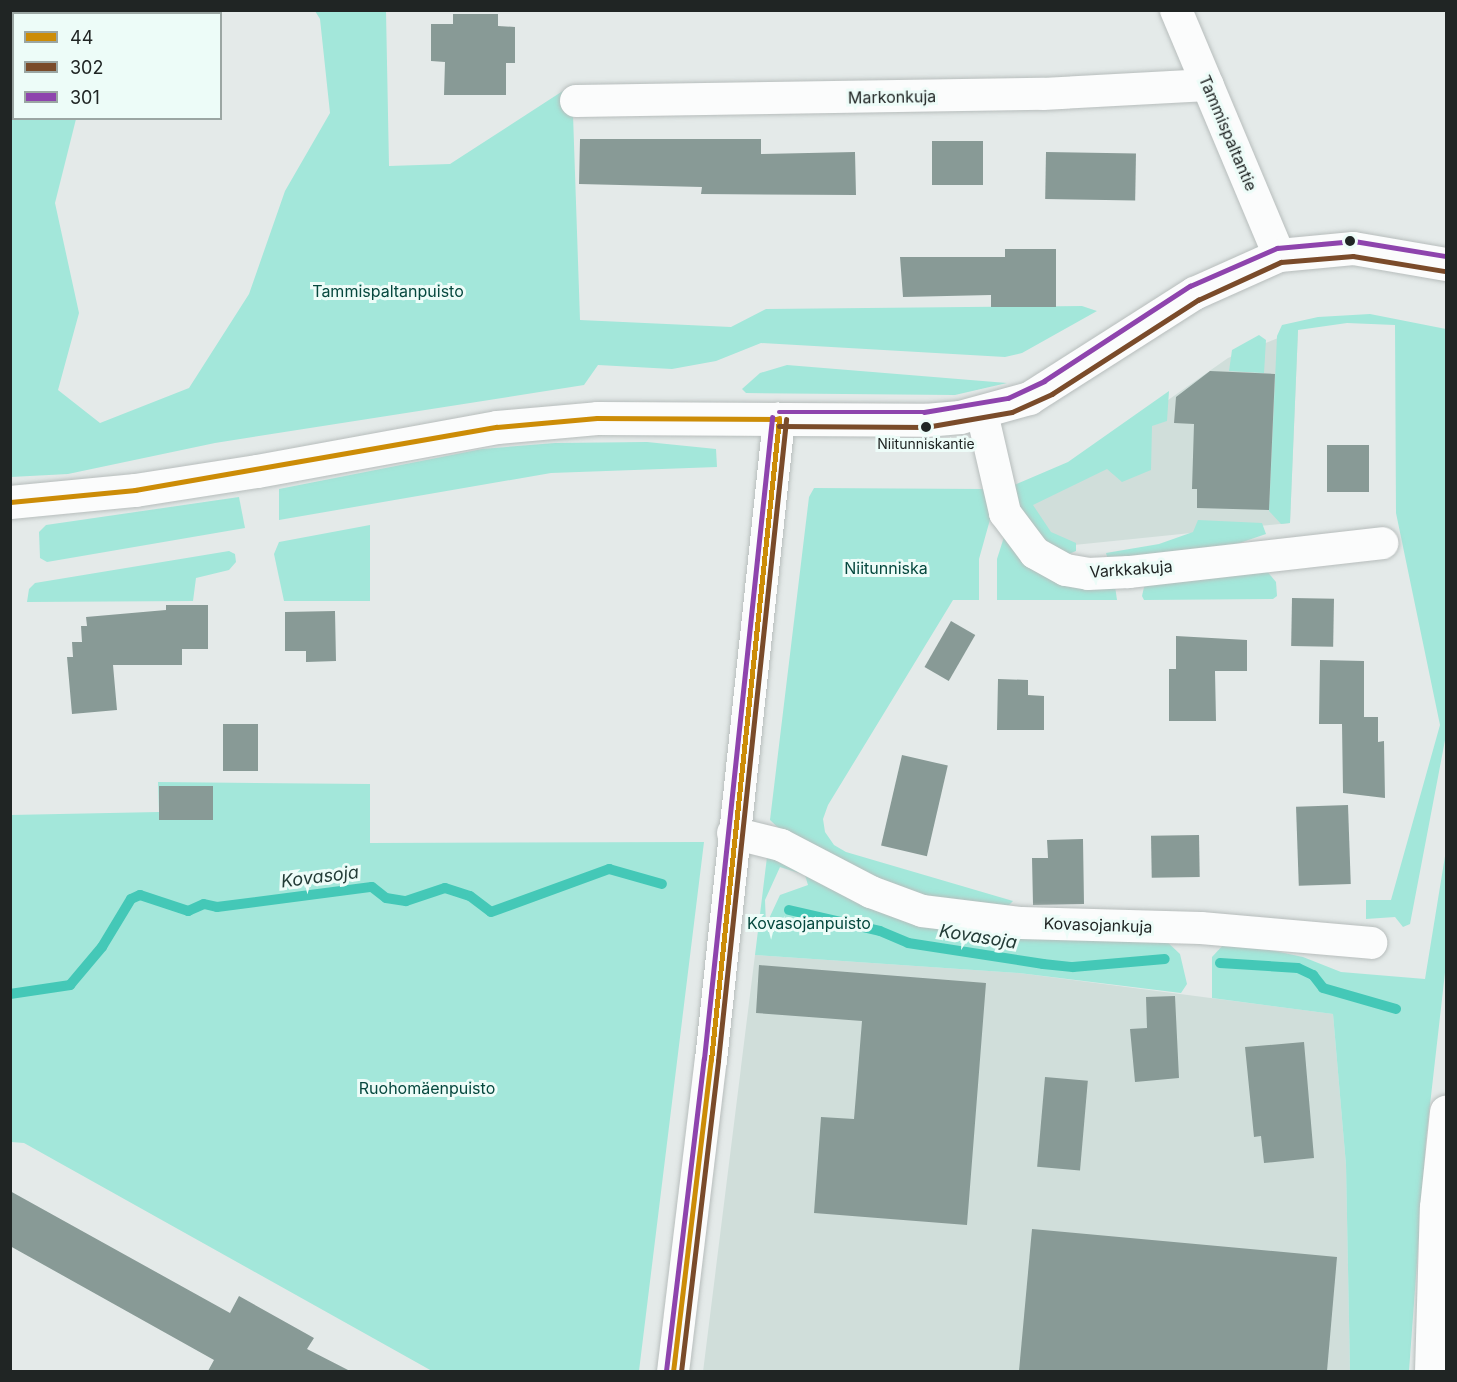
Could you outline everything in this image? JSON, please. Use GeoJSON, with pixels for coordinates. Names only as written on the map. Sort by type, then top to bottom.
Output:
{"type":"FeatureCollection","features":[{"type":"Feature","properties":{"kind":"street","name":"Tammispaltantie"},"geometry":{"type":"LineString","coordinates":[[1176,10],[1280,255]]}},
{"type":"Feature","properties":{"kind":"street","name":"Markonkuja"},"geometry":{"type":"LineString","coordinates":[[576,100],[1031,94],[1208,85]]}},
{"type":"Feature","properties":{"kind":"street"},"geometry":{"type":"LineString","coordinates":[[10,502],[235,474],[497,427],[597,418],[926,420],[982,412],[1010,405],[1048,388],[1194,293],[1280,255],[1353,248],[1446,264]]}},
{"type":"Feature","properties":{"kind":"street","name":"Varkkakuja"},"geometry":{"type":"LineString","coordinates":[[982,412],[1005,513],[1035,552],[1066,570],[1088,574],[1129,572],[1382,543]]}},
{"type":"Feature","properties":{"kind":"street"},"geometry":{"type":"LineString","coordinates":[[673,1371],[711,1060],[733,833],[779,419]]}},
{"type":"Feature","properties":{"kind":"street","name":"Kovasojankuja"},"geometry":{"type":"LineString","coordinates":[[733,833],[781,845],[871,892],[922,911],[1021,923],[1201,927],[1371,943]]}},
{"type":"Feature","properties":{"kind":"street"},"geometry":{"type":"LineString","coordinates":[[1431,1371],[1436,1206],[1446,1112]]}},
{"type":"Feature","properties":{"kind":"shaded area"},"geometry":{"type":"Polygon","coordinates":[[[1298,330],[1290,523],[1074,545],[1023,520],[1038,479],[1104,445],[1228,358],[1298,330]]]}},
{"type":"Feature","properties":{"kind":"shaded area"},"geometry":{"type":"Polygon","coordinates":[[[755,955],[1019,973],[1333,1014],[1346,1165],[1350,1371],[703,1372],[755,955]]]}},
{"type":"Feature","properties":{"kind":"green space","name":"Tammispaltanpuisto"},"geometry":{"type":"Polygon","coordinates":[[[11,11],[138,11],[12,12],[12,120],[76,120],[55,203],[79,313],[58,390],[100,423],[189,388],[249,294],[285,191],[330,113],[320,19],[315,11],[386,11],[389,166],[450,164],[572,85],[580,320],[731,327],[766,309],[1082,306],[1097,311],[1022,353],[1005,357],[761,343],[716,361],[672,369],[598,365],[584,385],[215,443],[68,474],[11,477],[11,11]]]}},
{"type":"Feature","properties":{"kind":"green space"},"geometry":{"type":"Polygon","coordinates":[[[1370,314],[1446,329],[1446,735],[1410,924],[1403,927],[1395,917],[1366,919],[1366,900],[1391,900],[1440,725],[1396,513],[1395,325],[1347,323],[1298,330],[1290,523],[1281,524],[1269,511],[1277,336],[1282,325],[1318,317],[1370,314]]]}},
{"type":"Feature","properties":{"kind":"green space"},"geometry":{"type":"Polygon","coordinates":[[[1259,335],[1266,340],[1264,373],[1229,371],[1232,350],[1259,335]]]}},
{"type":"Feature","properties":{"kind":"green space"},"geometry":{"type":"Polygon","coordinates":[[[787,365],[1007,383],[955,395],[746,393],[742,389],[760,373],[787,365]]]}},
{"type":"Feature","properties":{"kind":"green space"},"geometry":{"type":"Polygon","coordinates":[[[1169,391],[1167,421],[1152,426],[1151,470],[1122,482],[1107,469],[1033,505],[1051,532],[1076,543],[1076,551],[1064,556],[1047,550],[1016,508],[1012,486],[1068,462],[1169,391]]]}},
{"type":"Feature","properties":{"kind":"green space"},"geometry":{"type":"Polygon","coordinates":[[[647,442],[716,449],[717,467],[551,473],[279,520],[279,489],[482,449],[555,443],[647,442]]]}},
{"type":"Feature","properties":{"kind":"green space","name":"Niitunniska"},"geometry":{"type":"Polygon","coordinates":[[[814,488],[984,489],[991,516],[979,559],[979,600],[953,600],[828,805],[823,819],[825,832],[834,845],[846,852],[1013,901],[1004,910],[908,895],[786,835],[770,820],[809,497],[814,488]]]}},
{"type":"Feature","properties":{"kind":"green space"},"geometry":{"type":"Polygon","coordinates":[[[239,497],[245,528],[47,562],[40,558],[39,532],[46,525],[239,497]]]}},
{"type":"Feature","properties":{"kind":"green space"},"geometry":{"type":"Polygon","coordinates":[[[1198,520],[1262,523],[1266,534],[1213,552],[1108,560],[1106,553],[1159,544],[1193,532],[1198,520]]]}},
{"type":"Feature","properties":{"kind":"green space"},"geometry":{"type":"Polygon","coordinates":[[[370,525],[370,601],[284,601],[274,554],[279,542],[370,525]]]}},
{"type":"Feature","properties":{"kind":"green space"},"geometry":{"type":"Polygon","coordinates":[[[1004,537],[1115,586],[1117,600],[997,600],[997,559],[1004,537]]]}},
{"type":"Feature","properties":{"kind":"green space"},"geometry":{"type":"Polygon","coordinates":[[[229,551],[235,554],[236,562],[229,570],[196,578],[193,601],[27,602],[29,589],[35,583],[229,551]]]}},
{"type":"Feature","properties":{"kind":"green space"},"geometry":{"type":"Polygon","coordinates":[[[1266,570],[1276,582],[1277,596],[1273,599],[1144,600],[1142,596],[1145,583],[1266,570]]]}},
{"type":"Feature","properties":{"kind":"green space","name":"Ruohomäenpuisto"},"geometry":{"type":"Polygon","coordinates":[[[158,782],[370,784],[370,843],[704,842],[639,1371],[432,1371],[24,1143],[11,1142],[10,815],[159,812],[158,782]]]}},
{"type":"Feature","properties":{"kind":"green space"},"geometry":{"type":"Polygon","coordinates":[[[1446,850],[1446,964],[1426,1140],[1409,1371],[1350,1371],[1346,1165],[1333,1014],[1212,998],[1212,957],[1225,943],[1246,945],[1303,957],[1341,972],[1425,979],[1446,850]]]}},
{"type":"Feature","properties":{"kind":"green space","name":"Kovasojanpuisto"},"geometry":{"type":"Polygon","coordinates":[[[767,857],[896,909],[1164,939],[1180,954],[1187,984],[1181,993],[1019,973],[755,955],[767,857]],[[780,867],[765,900],[766,925],[780,895],[808,885],[805,875],[780,867]]]}},
{"type":"Feature","properties":{"kind":"building"},"geometry":{"type":"Polygon","coordinates":[[[453,14],[498,14],[498,26],[515,27],[515,63],[506,63],[506,95],[444,95],[445,62],[431,61],[431,24],[453,24],[453,14]]]}},
{"type":"Feature","properties":{"kind":"building"},"geometry":{"type":"Polygon","coordinates":[[[580,139],[761,139],[761,154],[855,152],[856,195],[701,194],[702,187],[579,184],[580,139]]]}},
{"type":"Feature","properties":{"kind":"building"},"geometry":{"type":"Polygon","coordinates":[[[932,141],[983,141],[983,185],[932,185],[932,141]]]}},
{"type":"Feature","properties":{"kind":"building"},"geometry":{"type":"Polygon","coordinates":[[[1046,152],[1136,154],[1135,201],[1045,199],[1046,152]]]}},
{"type":"Feature","properties":{"kind":"building"},"geometry":{"type":"Polygon","coordinates":[[[1005,249],[1056,249],[1056,307],[991,307],[991,295],[903,297],[900,257],[1005,257],[1005,249]]]}},
{"type":"Feature","properties":{"kind":"building"},"geometry":{"type":"Polygon","coordinates":[[[1210,371],[1275,374],[1269,510],[1197,508],[1197,489],[1192,489],[1194,424],[1174,423],[1176,397],[1210,371]]]}},
{"type":"Feature","properties":{"kind":"building"},"geometry":{"type":"Polygon","coordinates":[[[1327,445],[1369,445],[1369,492],[1327,492],[1327,445]]]}},
{"type":"Feature","properties":{"kind":"building"},"geometry":{"type":"Polygon","coordinates":[[[1292,598],[1334,599],[1333,647],[1291,646],[1292,598]]]}},
{"type":"Feature","properties":{"kind":"building"},"geometry":{"type":"Polygon","coordinates":[[[166,605],[208,605],[208,649],[182,649],[182,665],[113,665],[117,710],[72,714],[67,657],[73,657],[72,642],[82,642],[81,626],[87,626],[86,617],[166,610],[166,605]]]}},
{"type":"Feature","properties":{"kind":"building"},"geometry":{"type":"Polygon","coordinates":[[[335,611],[336,661],[306,662],[306,651],[285,651],[285,612],[335,611]]]}},
{"type":"Feature","properties":{"kind":"building"},"geometry":{"type":"Polygon","coordinates":[[[951,621],[975,635],[949,681],[924,667],[951,621]]]}},
{"type":"Feature","properties":{"kind":"building"},"geometry":{"type":"Polygon","coordinates":[[[1176,636],[1247,640],[1247,671],[1215,671],[1216,721],[1169,721],[1169,669],[1176,669],[1176,636]]]}},
{"type":"Feature","properties":{"kind":"building"},"geometry":{"type":"Polygon","coordinates":[[[1320,660],[1364,661],[1364,717],[1378,717],[1378,742],[1384,741],[1385,798],[1343,793],[1342,724],[1319,724],[1320,660]]]}},
{"type":"Feature","properties":{"kind":"building"},"geometry":{"type":"Polygon","coordinates":[[[998,679],[1028,680],[1028,695],[1044,696],[1044,730],[997,730],[998,679]]]}},
{"type":"Feature","properties":{"kind":"building"},"geometry":{"type":"Polygon","coordinates":[[[223,724],[258,724],[258,771],[223,771],[223,724]]]}},
{"type":"Feature","properties":{"kind":"building"},"geometry":{"type":"Polygon","coordinates":[[[902,755],[948,766],[927,856],[881,846],[902,755]]]}},
{"type":"Feature","properties":{"kind":"building"},"geometry":{"type":"Polygon","coordinates":[[[159,786],[213,786],[213,820],[159,820],[159,786]]]}},
{"type":"Feature","properties":{"kind":"building"},"geometry":{"type":"Polygon","coordinates":[[[1348,805],[1351,884],[1299,886],[1296,807],[1348,805]]]}},
{"type":"Feature","properties":{"kind":"building"},"geometry":{"type":"Polygon","coordinates":[[[1199,835],[1200,877],[1152,878],[1151,836],[1199,835]]]}},
{"type":"Feature","properties":{"kind":"building"},"geometry":{"type":"Polygon","coordinates":[[[1083,839],[1084,904],[1033,905],[1032,858],[1048,858],[1047,840],[1083,839]]]}},
{"type":"Feature","properties":{"kind":"building"},"geometry":{"type":"Polygon","coordinates":[[[759,965],[986,983],[967,1225],[814,1213],[821,1117],[854,1119],[862,1021],[756,1013],[759,965]]]}},
{"type":"Feature","properties":{"kind":"building"},"geometry":{"type":"Polygon","coordinates":[[[1175,996],[1179,1078],[1135,1082],[1130,1029],[1147,1028],[1146,997],[1175,996]]]}},
{"type":"Feature","properties":{"kind":"building"},"geometry":{"type":"Polygon","coordinates":[[[1304,1042],[1314,1158],[1264,1163],[1261,1136],[1254,1137],[1245,1047],[1304,1042]]]}},
{"type":"Feature","properties":{"kind":"building"},"geometry":{"type":"Polygon","coordinates":[[[1045,1077],[1088,1081],[1080,1170],[1037,1167],[1045,1077]]]}},
{"type":"Feature","properties":{"kind":"building"},"geometry":{"type":"Polygon","coordinates":[[[10,1191],[230,1313],[239,1296],[314,1338],[307,1349],[350,1371],[208,1371],[214,1360],[10,1246],[10,1191]]]}},
{"type":"Feature","properties":{"kind":"building"},"geometry":{"type":"Polygon","coordinates":[[[1032,1229],[1337,1257],[1327,1371],[1019,1371],[1032,1229]]]}},
{"type":"Feature","properties":{"kind":"waterway","name":"Kovasoja"},"geometry":{"type":"LineString","coordinates":[[10,994],[70,985],[102,947],[131,899],[140,895],[188,911],[204,904],[217,907],[372,887],[386,898],[406,901],[445,888],[470,896],[491,912],[609,869],[662,884]]}},
{"type":"Feature","properties":{"kind":"waterway","name":"Kovasoja"},"geometry":{"type":"LineString","coordinates":[[789,910],[880,931],[908,943],[1043,964],[1073,967],[1165,959]]}},
{"type":"Feature","properties":{"kind":"waterway","name":"Kovasoja"},"geometry":{"type":"LineString","coordinates":[[1220,963],[1298,968],[1313,975],[1323,988],[1396,1009]]}},
{"type":"Feature","properties":{"kind":"transit line","name":"301"},"geometry":{"type":"LineString","coordinates":[[779,412],[924,412],[1008,398],[1044,381],[1190,286],[1277,248],[1354,241],[1446,256]]}},
{"type":"Feature","properties":{"kind":"transit line","name":"302"},"geometry":{"type":"LineString","coordinates":[[779,426],[926,427],[1012,412],[1052,394],[1198,300],[1281,262],[1353,256],[1445,271]]}},
{"type":"Feature","properties":{"kind":"transit line","name":"44"},"geometry":{"type":"LineString","coordinates":[[10,502],[135,490],[497,427],[597,418],[779,419]]}},
{"type":"Feature","properties":{"kind":"transit line","name":"301"},"geometry":{"type":"LineString","coordinates":[[666,1371],[704,1059],[772,418]]}},
{"type":"Feature","properties":{"kind":"transit line","name":"44"},"geometry":{"type":"LineString","coordinates":[[673,1372],[711,1060],[779,419]]}},
{"type":"Feature","properties":{"kind":"transit line","name":"302"},"geometry":{"type":"LineString","coordinates":[[681,1372],[718,1061],[786,420]]}},
{"type":"Feature","properties":{"kind":"place","name":"Niitunniskantie"},"geometry":{"type":"Point","coordinates":[926,427]}}]}
